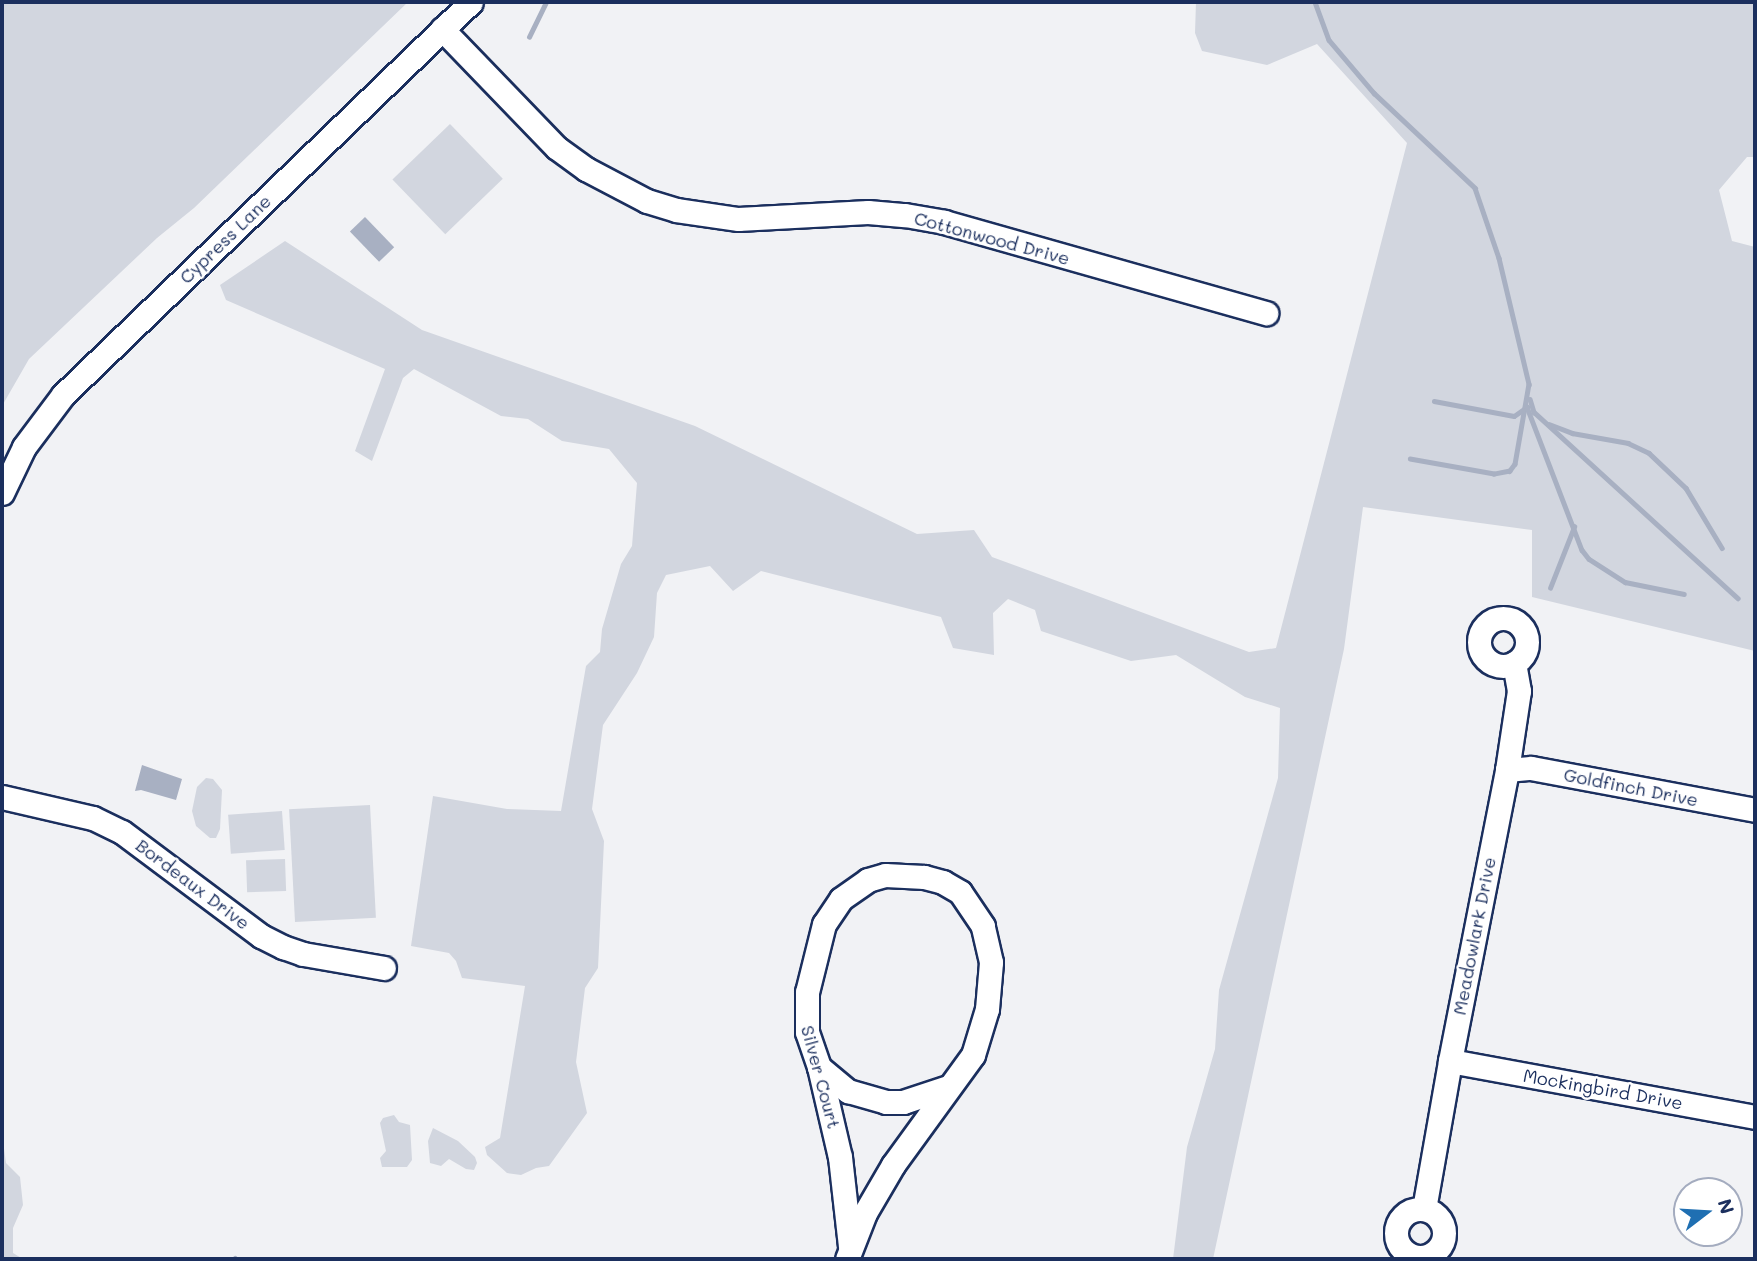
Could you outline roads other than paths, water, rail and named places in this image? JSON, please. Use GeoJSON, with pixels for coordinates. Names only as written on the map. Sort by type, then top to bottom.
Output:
{"type":"FeatureCollection","features":[{"type":"Feature","properties":{"kind":"street","name":"Cypress Lane"},"geometry":{"type":"LineString","coordinates":[[2,493],[24,447],[63,395],[471,2]]}},
{"type":"Feature","properties":{"kind":"street","name":"Cottonwood Drive"},"geometry":{"type":"LineString","coordinates":[[442,29],[557,148],[586,169],[647,201],[676,209],[738,219],[868,212],[918,218],[1113,268],[1266,313]]}},
{"type":"Feature","properties":{"kind":"street","name":"Meadowlark Drive"},"geometry":{"type":"LineString","coordinates":[[1424,1209],[1507,770],[1520,691],[1514,663]]}},
{"type":"Feature","properties":{"kind":"street","name":"Goldfinch Drive"},"geometry":{"type":"LineString","coordinates":[[1507,770],[1531,768],[1755,810]]}},
{"type":"Feature","properties":{"kind":"street","name":"Bordeaux Drive"},"geometry":{"type":"LineString","coordinates":[[2,797],[93,818],[122,832],[261,936],[283,947],[303,954],[384,968]]}},
{"type":"Feature","properties":{"kind":"street","name":"Silver Court"},"geometry":{"type":"LineString","coordinates":[[885,876],[924,877],[943,882],[960,892],[972,906],[988,943],[990,985],[981,1033],[965,1069],[948,1087],[893,1165],[849,1253],[841,1157],[805,1018],[807,992],[824,923],[841,899],[867,880],[885,876]]}},
{"type":"Feature","properties":{"kind":"street","name":"Mockingbird Drive"},"geometry":{"type":"LineString","coordinates":[[1450,1061],[1755,1117]]}},
{"type":"Feature","properties":{"kind":"street"},"geometry":{"type":"LineString","coordinates":[[819,1067],[848,1091],[886,1102],[903,1102],[948,1087]]}},
{"type":"Feature","properties":{"kind":"street"},"geometry":{"type":"LineString","coordinates":[[1424,1209],[1442,1222],[1444,1237],[1430,1254],[1415,1258],[1398,1242],[1397,1227],[1410,1211],[1424,1209]]}},
{"type":"Feature","properties":{"kind":"water"},"geometry":{"type":"Polygon","coordinates":[[[365,217],[394,247],[379,262],[350,232],[365,217]]]}},
{"type":"Feature","properties":{"kind":"water"},"geometry":{"type":"Polygon","coordinates":[[[142,765],[182,779],[176,800],[141,790],[135,791],[142,765]]]}},
{"type":"Feature","properties":{"kind":"waterway"},"geometry":{"type":"LineString","coordinates":[[529,37],[546,2]]}},
{"type":"Feature","properties":{"kind":"waterway"},"geometry":{"type":"LineString","coordinates":[[1315,2],[1329,40],[1374,93],[1475,188],[1499,258],[1529,384],[1515,464],[1510,471],[1494,474],[1410,459]]}},
{"type":"Feature","properties":{"kind":"waterway"},"geometry":{"type":"LineString","coordinates":[[1530,399],[1534,412],[1738,598]]}},
{"type":"Feature","properties":{"kind":"waterway"},"geometry":{"type":"LineString","coordinates":[[1434,401],[1514,416],[1527,407],[1582,550],[1589,559],[1625,582],[1684,594]]}},
{"type":"Feature","properties":{"kind":"waterway"},"geometry":{"type":"LineString","coordinates":[[1549,424],[1572,433],[1628,443],[1649,453],[1686,488],[1722,548]]}},
{"type":"Feature","properties":{"kind":"waterway"},"geometry":{"type":"LineString","coordinates":[[1550,588],[1574,527]]}}]}
